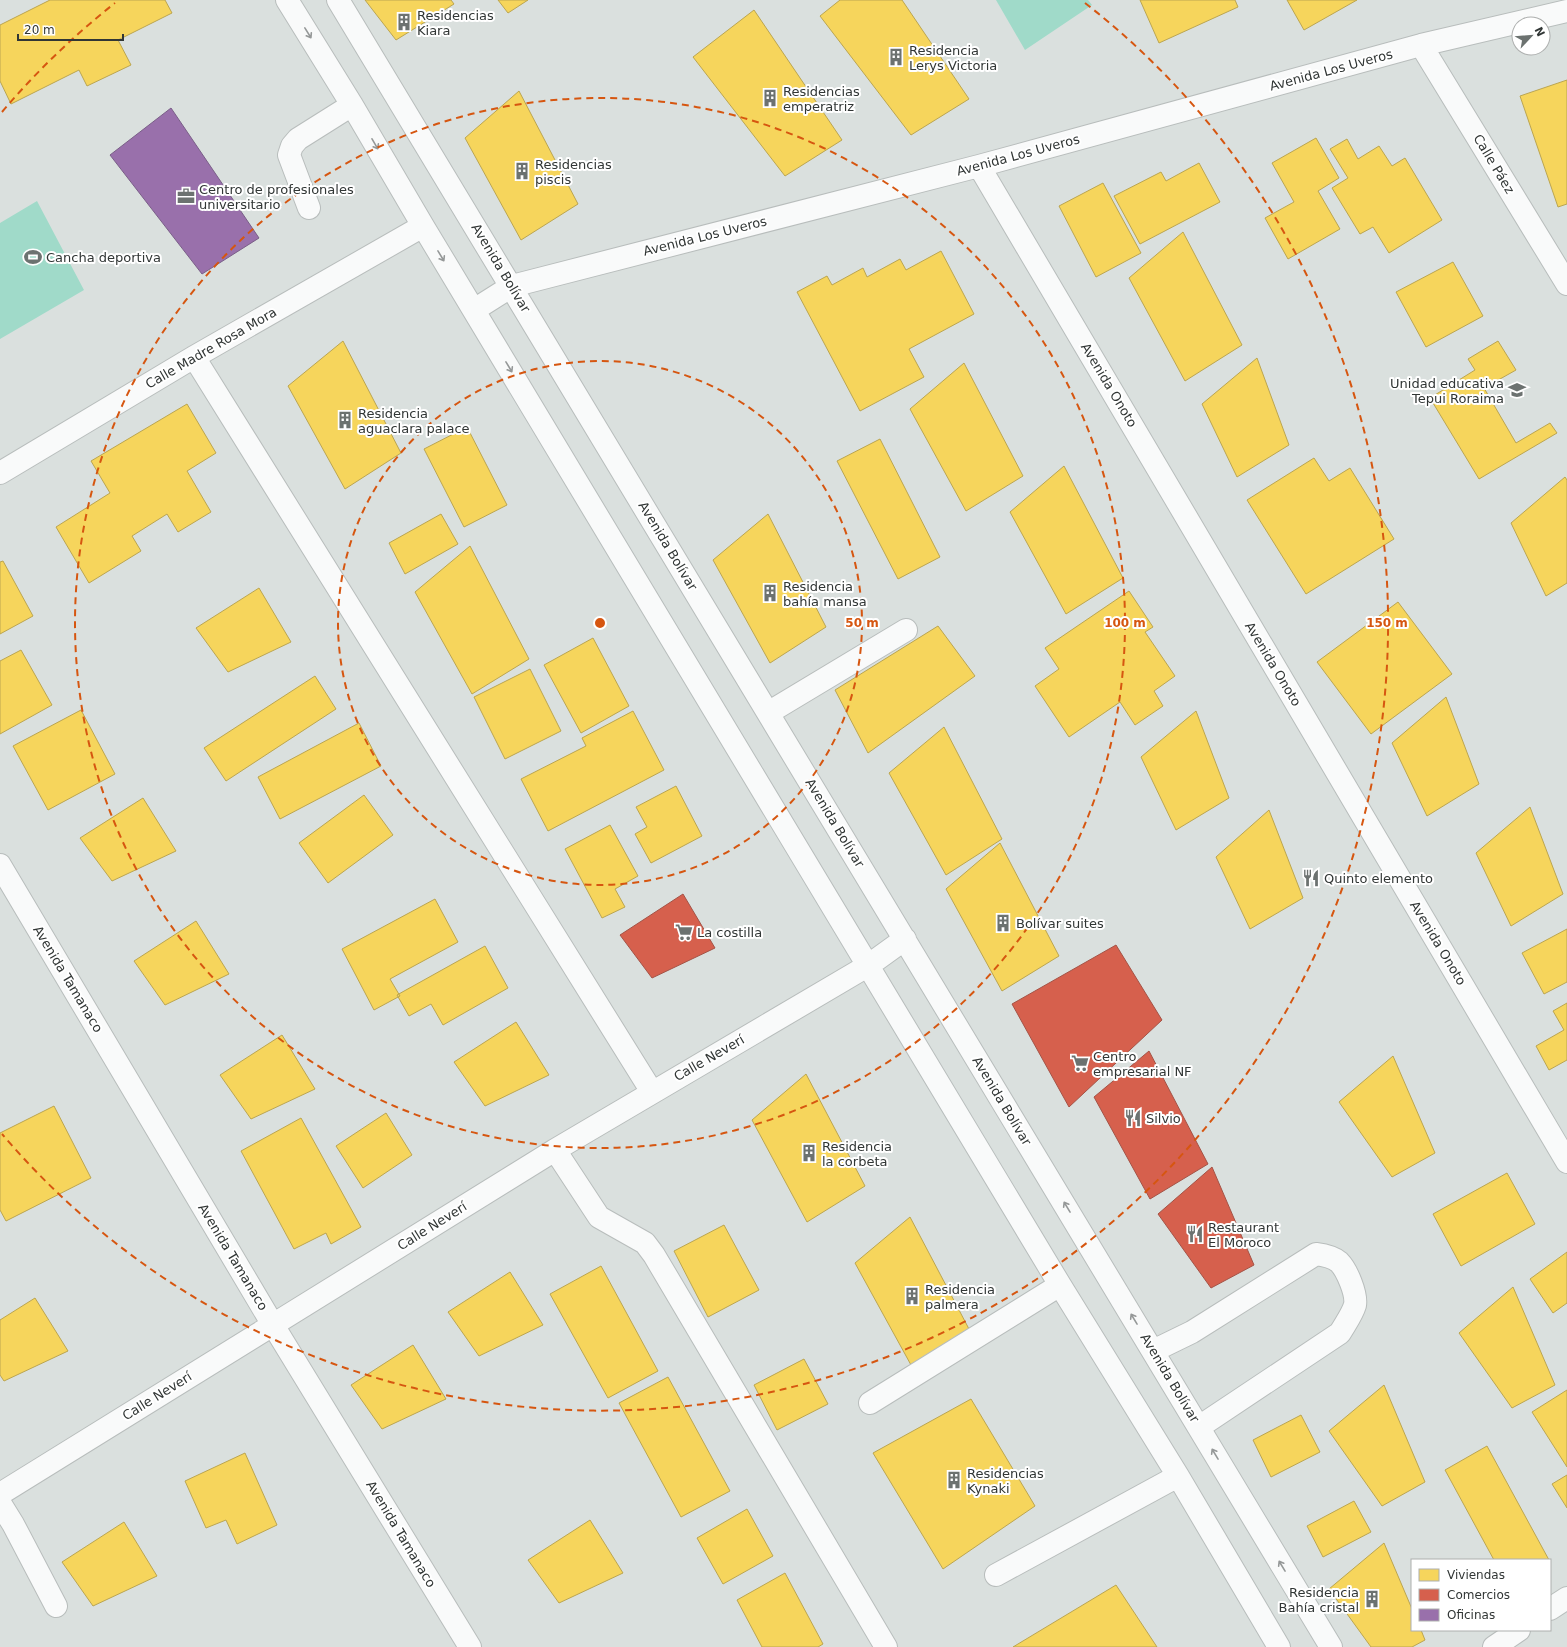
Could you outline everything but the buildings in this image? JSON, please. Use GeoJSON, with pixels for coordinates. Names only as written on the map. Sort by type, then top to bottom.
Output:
{"type":"FeatureCollection","features":[{"type":"Feature","properties":{"kind":"street"},"geometry":{"type":"LineString","coordinates":[[287,0],[352,105],[423,226],[869,965],[1060,1285],[1178,1476],[1279,1647]]}},
{"type":"Feature","properties":{"kind":"street","name":"Avenida Bolívar"},"geometry":{"type":"LineString","coordinates":[[338,0],[512,286],[1331,1647]]}},
{"type":"Feature","properties":{"kind":"street","name":"Avenida Los Uveros"},"geometry":{"type":"LineString","coordinates":[[474,310],[512,286],[979,166],[1421,45],[1567,11]]}},
{"type":"Feature","properties":{"kind":"street","name":"Calle Páez"},"geometry":{"type":"LineString","coordinates":[[1421,45],[1567,284]]}},
{"type":"Feature","properties":{"kind":"street"},"geometry":{"type":"LineString","coordinates":[[309,208],[289,155],[292,146],[298,139],[352,105]]}},
{"type":"Feature","properties":{"kind":"street","name":"Avenida Onoto"},"geometry":{"type":"LineString","coordinates":[[979,166],[1567,1162]]}},
{"type":"Feature","properties":{"kind":"street","name":"Calle Madre Rosa Mora"},"geometry":{"type":"LineString","coordinates":[[0,473],[194,357],[423,226]]}},
{"type":"Feature","properties":{"kind":"street"},"geometry":{"type":"LineString","coordinates":[[194,357],[652,1092]]}},
{"type":"Feature","properties":{"kind":"street"},"geometry":{"type":"LineString","coordinates":[[768,713],[906,630]]}},
{"type":"Feature","properties":{"kind":"street","name":"Avenida Tamanaco"},"geometry":{"type":"LineString","coordinates":[[0,865],[273,1325],[470,1647]]}},
{"type":"Feature","properties":{"kind":"street","name":"Calle Neverí"},"geometry":{"type":"LineString","coordinates":[[0,1494],[555,1150],[869,965],[905,939]]}},
{"type":"Feature","properties":{"kind":"street"},"geometry":{"type":"LineString","coordinates":[[555,1150],[599,1216],[645,1243],[654,1255],[886,1647]]}},
{"type":"Feature","properties":{"kind":"street"},"geometry":{"type":"LineString","coordinates":[[1153,1351],[1192,1332],[1316,1254],[1326,1256],[1339,1263],[1353,1286],[1355,1304],[1340,1333],[1199,1427]]}},
{"type":"Feature","properties":{"kind":"street"},"geometry":{"type":"LineString","coordinates":[[870,1403],[1060,1285]]}},
{"type":"Feature","properties":{"kind":"street"},"geometry":{"type":"LineString","coordinates":[[996,1574],[1178,1476]]}},
{"type":"Feature","properties":{"kind":"street"},"geometry":{"type":"LineString","coordinates":[[0,1503],[13,1524],[56,1606]]}},
{"type":"Feature","properties":{"kind":"street"},"geometry":{"type":"LineString","coordinates":[[1551,1608],[1567,1598]]}},
{"type":"Feature","properties":{"kind":"street"},"geometry":{"type":"LineString","coordinates":[[1494,1647],[1518,1631]]}},
{"type":"Feature","properties":{"kind":"green space"},"geometry":{"type":"Polygon","coordinates":[[[996,0],[1088,0],[1092,5],[1025,50],[996,0]]]}},
{"type":"Feature","properties":{"kind":"green space","name":"Cancha deportiva"},"geometry":{"type":"Polygon","coordinates":[[[37,201],[84,290],[0,339],[0,223],[37,201]]]}},
{"type":"Feature","properties":{"kind":"place","name":"Residencias Kiara"},"geometry":{"type":"Point","coordinates":[404,22]}},
{"type":"Feature","properties":{"kind":"place","name":"Residencia Lerys Victoria"},"geometry":{"type":"Point","coordinates":[896,57]}},
{"type":"Feature","properties":{"kind":"place","name":"Residencias emperatriz"},"geometry":{"type":"Point","coordinates":[770,98]}},
{"type":"Feature","properties":{"kind":"place","name":"Residencias piscis"},"geometry":{"type":"Point","coordinates":[522,171]}},
{"type":"Feature","properties":{"kind":"place","name":"Centro de profesionales universitario"},"geometry":{"type":"Point","coordinates":[186,196]}},
{"type":"Feature","properties":{"kind":"place","name":"Cancha deportiva"},"geometry":{"type":"Point","coordinates":[33,257]}},
{"type":"Feature","properties":{"kind":"place","name":"Unidad educativa Tepui Roraima"},"geometry":{"type":"Point","coordinates":[1517,390]}},
{"type":"Feature","properties":{"kind":"place","name":"Residencia aguaclara palace"},"geometry":{"type":"Point","coordinates":[345,420]}},
{"type":"Feature","properties":{"kind":"place","name":"Residencia bahía mansa"},"geometry":{"type":"Point","coordinates":[770,593]}},
{"type":"Feature","properties":{"kind":"place","name":"Quinto elemento"},"geometry":{"type":"Point","coordinates":[1311,878]}},
{"type":"Feature","properties":{"kind":"place","name":"Bolívar suites"},"geometry":{"type":"Point","coordinates":[1003,923]}},
{"type":"Feature","properties":{"kind":"place","name":"La costilla"},"geometry":{"type":"Point","coordinates":[684,932]}},
{"type":"Feature","properties":{"kind":"place","name":"Centro empresarial NF"},"geometry":{"type":"Point","coordinates":[1080,1063]}},
{"type":"Feature","properties":{"kind":"place","name":"Silvio"},"geometry":{"type":"Point","coordinates":[1133,1118]}},
{"type":"Feature","properties":{"kind":"place","name":"Residencia la corbeta"},"geometry":{"type":"Point","coordinates":[809,1153]}},
{"type":"Feature","properties":{"kind":"place","name":"Restaurant El Moroco"},"geometry":{"type":"Point","coordinates":[1195,1234]}},
{"type":"Feature","properties":{"kind":"place","name":"Residencia palmera"},"geometry":{"type":"Point","coordinates":[912,1296]}},
{"type":"Feature","properties":{"kind":"place","name":"Residencias Kynaki"},"geometry":{"type":"Point","coordinates":[954,1480]}},
{"type":"Feature","properties":{"kind":"place","name":"Residencia Bahía cristal"},"geometry":{"type":"Point","coordinates":[1372,1599]}}]}
